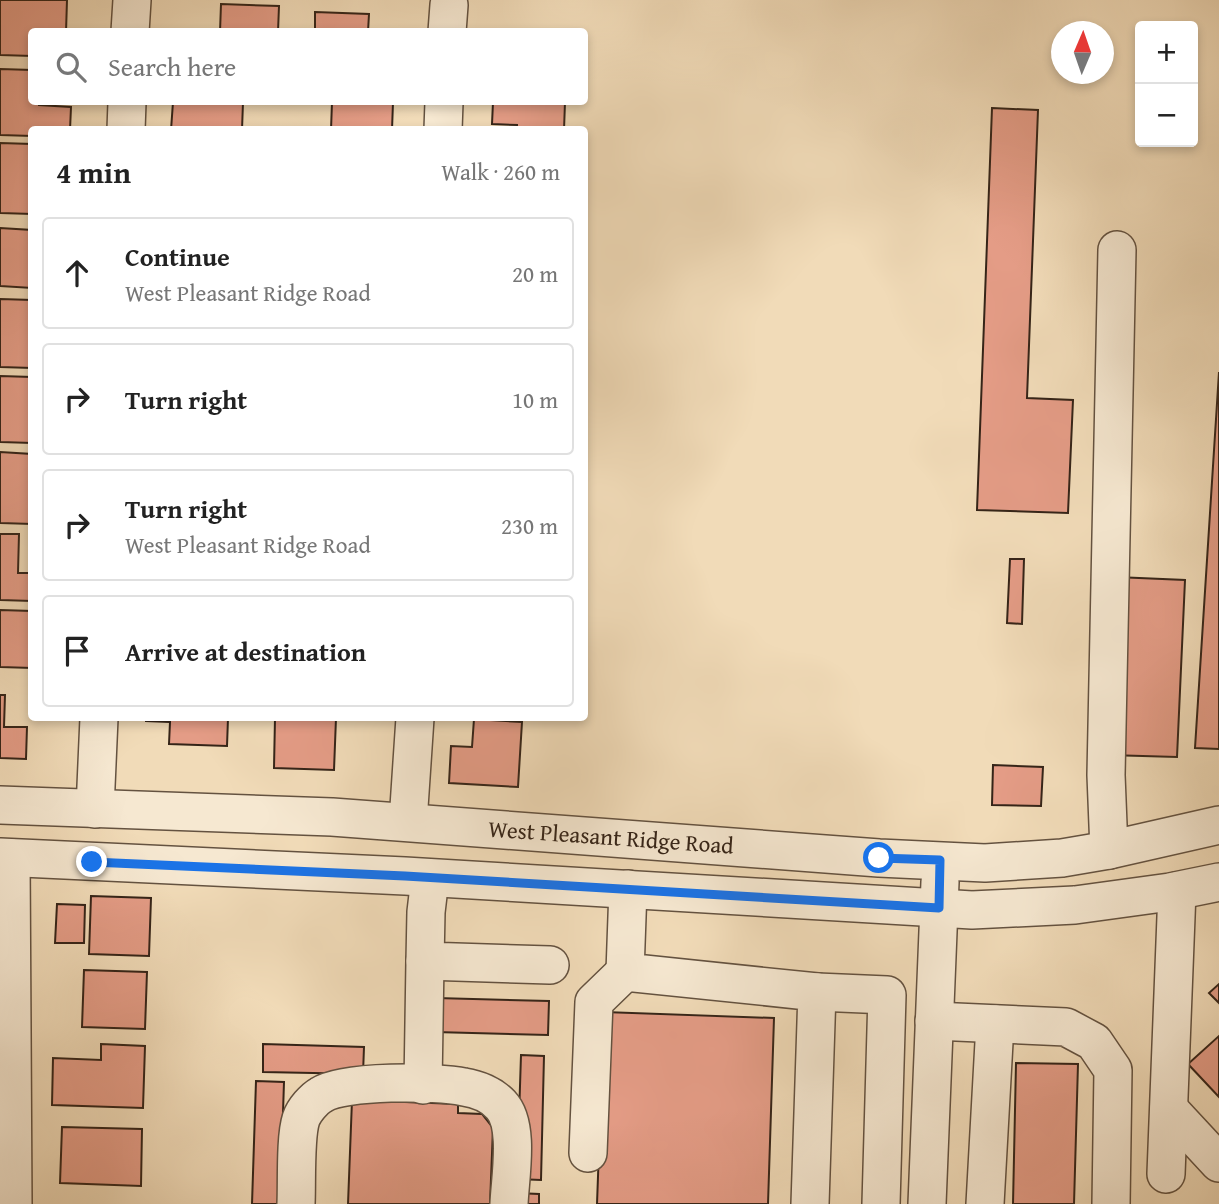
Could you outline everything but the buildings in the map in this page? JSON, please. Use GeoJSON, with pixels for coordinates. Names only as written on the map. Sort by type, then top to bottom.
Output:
{"type":"FeatureCollection","features":[{"type":"Feature","properties":{"kind":"street"},"geometry":{"type":"LineString","coordinates":[[130,28],[132,0]]}},
{"type":"Feature","properties":{"kind":"street"},"geometry":{"type":"LineString","coordinates":[[126,126],[127,105]]}},
{"type":"Feature","properties":{"kind":"street"},"geometry":{"type":"LineString","coordinates":[[443,126],[444,105]]}},
{"type":"Feature","properties":{"kind":"street"},"geometry":{"type":"LineString","coordinates":[[1110,850],[1106,775],[1117,250]]}},
{"type":"Feature","properties":{"kind":"street"},"geometry":{"type":"LineString","coordinates":[[95,808],[99,721]]}},
{"type":"Feature","properties":{"kind":"street"},"geometry":{"type":"LineString","coordinates":[[408,822],[415,721]]}},
{"type":"Feature","properties":{"kind":"street","name":"West Pleasant Ridge Road"},"geometry":{"type":"LineString","coordinates":[[0,805],[332,817],[879,858],[998,862],[1062,858],[1110,850],[1219,825]]}},
{"type":"Feature","properties":{"kind":"street"},"geometry":{"type":"LineString","coordinates":[[13,1204],[5,857],[430,878],[972,910],[1075,905],[1177,891],[1219,882]]}},
{"type":"Feature","properties":{"kind":"street"},"geometry":{"type":"LineString","coordinates":[[927,1204],[940,860]]}},
{"type":"Feature","properties":{"kind":"street"},"geometry":{"type":"LineString","coordinates":[[423,1085],[426,912],[430,878]]}},
{"type":"Feature","properties":{"kind":"street"},"geometry":{"type":"LineString","coordinates":[[588,1153],[594,1002],[625,972],[628,889]]}},
{"type":"Feature","properties":{"kind":"street"},"geometry":{"type":"LineString","coordinates":[[1166,1174],[1177,891]]}},
{"type":"Feature","properties":{"kind":"street"},"geometry":{"type":"LineString","coordinates":[[425,961],[550,965]]}},
{"type":"Feature","properties":{"kind":"street"},"geometry":{"type":"LineString","coordinates":[[625,972],[817,992],[887,995],[881,1204]]}},
{"type":"Feature","properties":{"kind":"street"},"geometry":{"type":"LineString","coordinates":[[810,1204],[817,992]]}},
{"type":"Feature","properties":{"kind":"street"},"geometry":{"type":"LineString","coordinates":[[934,1021],[1066,1027],[1094,1042],[1113,1070],[1111,1204]]}},
{"type":"Feature","properties":{"kind":"street"},"geometry":{"type":"LineString","coordinates":[[985,1204],[995,1024]]}},
{"type":"Feature","properties":{"kind":"street"},"geometry":{"type":"LineString","coordinates":[[296,1204],[301,1118],[323,1093],[352,1085],[465,1087],[484,1093],[502,1106],[512,1130],[509,1204]]}},
{"type":"Feature","properties":{"kind":"street"},"geometry":{"type":"LineString","coordinates":[[1169,1110],[1219,1163]]}},
{"type":"Feature","properties":{"kind":"route"},"geometry":{"type":"LineString","coordinates":[[92,862],[405,876],[939,908],[940,860],[879,858]]}}]}
